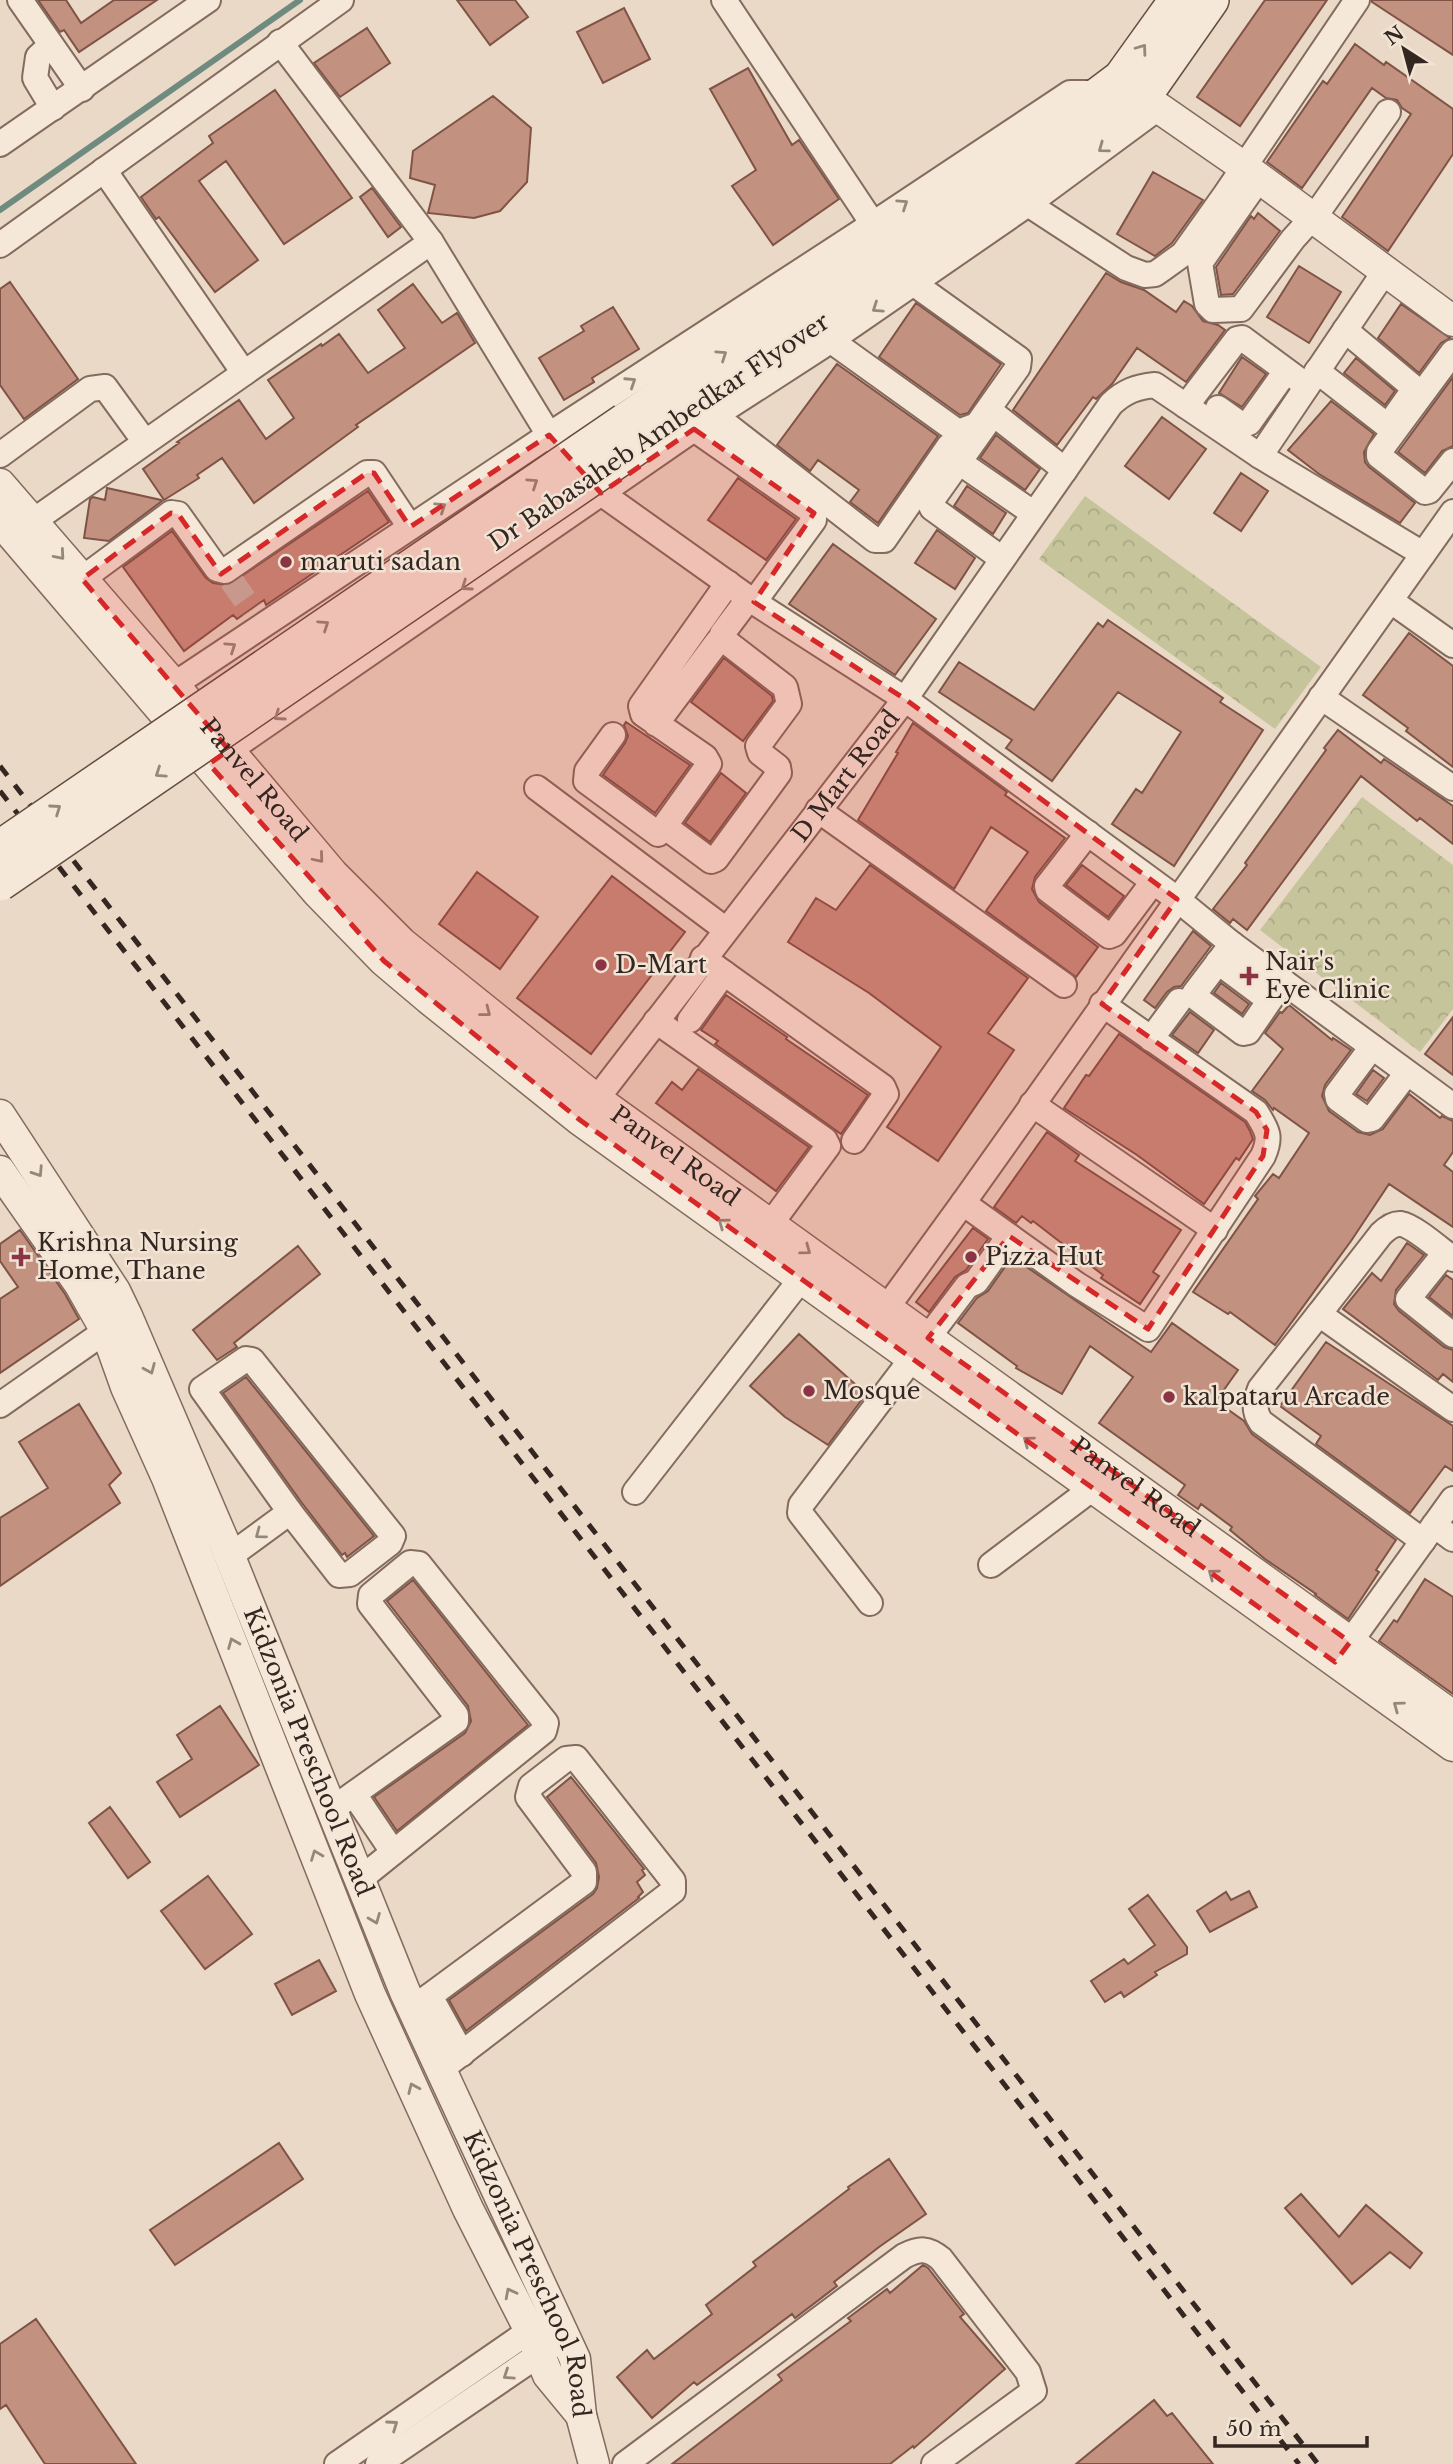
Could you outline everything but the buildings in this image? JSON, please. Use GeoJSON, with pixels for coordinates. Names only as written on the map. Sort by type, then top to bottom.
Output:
{"type":"FeatureCollection","features":[{"type":"Feature","properties":{"kind":"main road","name":"Dr Babasaheb Ambedkar Flyover"},"geometry":{"type":"LineString","coordinates":[[0,883],[633,432],[1102,93],[1121,78],[1177,0]]}},
{"type":"Feature","properties":{"kind":"main road","name":"Dr Babasaheb Ambedkar Flyover"},"geometry":{"type":"LineString","coordinates":[[0,848],[633,432],[1151,102],[1211,0]]}},
{"type":"Feature","properties":{"kind":"street"},"geometry":{"type":"LineString","coordinates":[[20,0],[82,89]]}},
{"type":"Feature","properties":{"kind":"street"},"geometry":{"type":"LineString","coordinates":[[0,144],[208,0]]}},
{"type":"Feature","properties":{"kind":"street"},"geometry":{"type":"LineString","coordinates":[[0,245],[341,0]]}},
{"type":"Feature","properties":{"kind":"street"},"geometry":{"type":"LineString","coordinates":[[724,0],[873,224]]}},
{"type":"Feature","properties":{"kind":"street"},"geometry":{"type":"LineString","coordinates":[[1357,0],[1251,173],[1200,263],[1207,304],[1213,310],[1241,309],[1293,239],[1320,209],[1388,112]]}},
{"type":"Feature","properties":{"kind":"street"},"geometry":{"type":"LineString","coordinates":[[280,42],[431,242],[549,435],[601,493],[751,600],[905,699],[1111,404],[1138,386],[1155,385],[1191,399],[1242,425],[1249,423],[1286,371]]}},
{"type":"Feature","properties":{"kind":"street"},"geometry":{"type":"LineString","coordinates":[[51,45],[38,57],[35,78],[53,108]]}},
{"type":"Feature","properties":{"kind":"street"},"geometry":{"type":"LineString","coordinates":[[164,691],[257,618],[410,527],[1070,93],[1102,93]]}},
{"type":"Feature","properties":{"kind":"street"},"geometry":{"type":"LineString","coordinates":[[219,757],[704,422],[1028,204],[1151,102],[1453,321]]}},
{"type":"Feature","properties":{"kind":"street"},"geometry":{"type":"LineString","coordinates":[[104,170],[244,373]]}},
{"type":"Feature","properties":{"kind":"street"},"geometry":{"type":"LineString","coordinates":[[1028,204],[1126,268],[1145,275],[1155,274],[1183,254],[1251,173]]}},
{"type":"Feature","properties":{"kind":"street"},"geometry":{"type":"LineString","coordinates":[[15,526],[145,442],[431,242]]}},
{"type":"Feature","properties":{"kind":"street"},"geometry":{"type":"LineString","coordinates":[[1260,456],[1385,271]]}},
{"type":"Feature","properties":{"kind":"street"},"geometry":{"type":"LineString","coordinates":[[825,343],[958,432],[977,425],[1018,367],[1019,359],[913,283]]}},
{"type":"Feature","properties":{"kind":"street"},"geometry":{"type":"LineString","coordinates":[[1191,399],[1237,339],[1242,338],[1286,371],[1312,379],[1385,424],[1391,422],[1413,391],[1412,386],[1345,330]]}},
{"type":"Feature","properties":{"kind":"street"},"geometry":{"type":"LineString","coordinates":[[825,343],[1033,513]]}},
{"type":"Feature","properties":{"kind":"street"},"geometry":{"type":"LineString","coordinates":[[1453,352],[1379,452],[1379,456],[1425,492],[1429,491],[1453,461]]}},
{"type":"Feature","properties":{"kind":"street"},"geometry":{"type":"LineString","coordinates":[[0,455],[90,389],[105,387],[145,442]]}},
{"type":"Feature","properties":{"kind":"street"},"geometry":{"type":"LineString","coordinates":[[1191,399],[1260,456],[1423,554]]}},
{"type":"Feature","properties":{"kind":"street"},"geometry":{"type":"LineString","coordinates":[[704,422],[875,540],[884,540],[951,447],[995,415],[1065,470]]}},
{"type":"Feature","properties":{"kind":"street"},"geometry":{"type":"LineString","coordinates":[[704,422],[814,513],[814,520],[722,634]]}},
{"type":"Feature","properties":{"kind":"street"},"geometry":{"type":"LineString","coordinates":[[951,447],[930,503],[932,509],[1001,558]]}},
{"type":"Feature","properties":{"kind":"street"},"geometry":{"type":"LineString","coordinates":[[82,579],[171,513],[178,514],[217,569],[228,575],[368,473],[374,473],[410,527]]}},
{"type":"Feature","properties":{"kind":"street","name":"Panvel Road"},"geometry":{"type":"LineString","coordinates":[[0,484],[15,526],[164,691],[219,757],[317,892],[384,961],[588,1110],[802,1279],[879,1319]]}},
{"type":"Feature","properties":{"kind":"street"},"geometry":{"type":"LineString","coordinates":[[879,1319],[1453,512]]}},
{"type":"Feature","properties":{"kind":"street","name":"Panvel Road"},"geometry":{"type":"LineString","coordinates":[[15,526],[82,579],[164,691]]}},
{"type":"Feature","properties":{"kind":"street"},"geometry":{"type":"LineString","coordinates":[[656,723],[718,641],[724,640],[785,687],[789,704],[758,746],[760,753],[778,767],[779,773],[716,859],[711,861],[668,829],[666,824],[709,764],[705,757],[643,714],[641,706],[728,583]]}},
{"type":"Feature","properties":{"kind":"street"},"geometry":{"type":"LineString","coordinates":[[1391,601],[1453,645]]}},
{"type":"Feature","properties":{"kind":"street"},"geometry":{"type":"LineString","coordinates":[[1321,697],[1453,788]]}},
{"type":"Feature","properties":{"kind":"street","name":"D Mart Road"},"geometry":{"type":"LineString","coordinates":[[588,1110],[905,699],[1177,899],[1228,956],[1276,991],[1372,1047],[1453,1106]]}},
{"type":"Feature","properties":{"kind":"street"},"geometry":{"type":"LineString","coordinates":[[613,734],[587,771],[586,781],[660,831],[635,862]]}},
{"type":"Feature","properties":{"kind":"street"},"geometry":{"type":"LineString","coordinates":[[537,789],[725,929]]}},
{"type":"Feature","properties":{"kind":"street"},"geometry":{"type":"LineString","coordinates":[[818,810],[1064,985]]}},
{"type":"Feature","properties":{"kind":"street"},"geometry":{"type":"LineString","coordinates":[[1088,834],[1047,886],[1048,890],[1109,936],[1114,934],[1153,882]]}},
{"type":"Feature","properties":{"kind":"street"},"geometry":{"type":"LineString","coordinates":[[1228,956],[1194,993],[1195,998],[1243,1032],[1248,1032],[1276,991]]}},
{"type":"Feature","properties":{"kind":"street"},"geometry":{"type":"LineString","coordinates":[[703,958],[883,1087],[886,1094],[854,1141]]}},
{"type":"Feature","properties":{"kind":"street"},"geometry":{"type":"LineString","coordinates":[[690,1020],[724,973]]}},
{"type":"Feature","properties":{"kind":"street"},"geometry":{"type":"LineString","coordinates":[[1151,1039],[1179,1002]]}},
{"type":"Feature","properties":{"kind":"street"},"geometry":{"type":"LineString","coordinates":[[963,1203],[1076,1284],[1149,1329],[1263,1156],[1269,1144],[1267,1130],[1256,1112],[1102,1004]]}},
{"type":"Feature","properties":{"kind":"street"},"geometry":{"type":"LineString","coordinates":[[656,1021],[825,1140],[828,1146],[770,1225]]}},
{"type":"Feature","properties":{"kind":"street"},"geometry":{"type":"LineString","coordinates":[[1372,1047],[1337,1094],[1338,1099],[1367,1120],[1372,1119],[1407,1073]]}},
{"type":"Feature","properties":{"kind":"street"},"geometry":{"type":"LineString","coordinates":[[1032,1104],[1215,1230]]}},
{"type":"Feature","properties":{"kind":"street","name":"Panvel Road"},"geometry":{"type":"LineString","coordinates":[[588,1110],[770,1225],[879,1319],[1343,1652],[1453,1746]]}},
{"type":"Feature","properties":{"kind":"street","name":"Kidzonia Preschool Road"},"geometry":{"type":"LineString","coordinates":[[0,1115],[109,1281],[127,1387],[294,1759],[342,1802],[359,1880],[451,2062],[514,2231],[575,2359],[581,2415]]}},
{"type":"Feature","properties":{"kind":"street","name":"Kidzonia Preschool Road"},"geometry":{"type":"LineString","coordinates":[[0,1171],[80,1285],[117,1323],[169,1413],[230,1556],[370,1994],[548,2375],[581,2415]]}},
{"type":"Feature","properties":{"kind":"street"},"geometry":{"type":"LineString","coordinates":[[1437,1535],[1261,1422],[1255,1413],[1255,1402],[1261,1389],[1381,1234],[1390,1227],[1400,1224],[1410,1228],[1447,1263],[1408,1299],[1453,1335]]}},
{"type":"Feature","properties":{"kind":"street"},"geometry":{"type":"LineString","coordinates":[[870,1603],[800,1513],[800,1505],[967,1286],[976,1282],[1009,1236]]}},
{"type":"Feature","properties":{"kind":"street"},"geometry":{"type":"LineString","coordinates":[[635,1492],[802,1279]]}},
{"type":"Feature","properties":{"kind":"street"},"geometry":{"type":"LineString","coordinates":[[1319,1314],[1453,1409]]}},
{"type":"Feature","properties":{"kind":"street"},"geometry":{"type":"LineString","coordinates":[[0,1405],[117,1323]]}},
{"type":"Feature","properties":{"kind":"street","name":"Panvel Road"},"geometry":{"type":"LineString","coordinates":[[920,1348],[1093,1488],[1343,1652],[1453,1716]]}},
{"type":"Feature","properties":{"kind":"street"},"geometry":{"type":"LineString","coordinates":[[169,1413],[246,1359],[252,1360],[393,1536],[390,1542],[350,1574],[339,1574],[290,1512],[202,1390]]}},
{"type":"Feature","properties":{"kind":"street"},"geometry":{"type":"LineString","coordinates":[[991,1565],[1093,1488]]}},
{"type":"Feature","properties":{"kind":"street"},"geometry":{"type":"LineString","coordinates":[[1343,1652],[1437,1535],[1453,1499]]}},
{"type":"Feature","properties":{"kind":"street"},"geometry":{"type":"LineString","coordinates":[[230,1556],[290,1512]]}},
{"type":"Feature","properties":{"kind":"street"},"geometry":{"type":"LineString","coordinates":[[359,1880],[544,1731],[546,1723],[419,1564],[410,1563],[371,1595],[370,1604],[456,1715],[456,1721],[342,1802],[393,1852]]}},
{"type":"Feature","properties":{"kind":"street"},"geometry":{"type":"LineString","coordinates":[[421,2003],[584,1882],[584,1872],[528,1797],[531,1786],[566,1759],[576,1758],[673,1881],[673,1891],[451,2062]]}},
{"type":"Feature","properties":{"kind":"street"},"geometry":{"type":"LineString","coordinates":[[625,2464],[917,2249],[930,2250],[942,2259],[1028,2372],[1034,2391],[934,2464]]}},
{"type":"Feature","properties":{"kind":"street"},"geometry":{"type":"LineString","coordinates":[[337,2464],[560,2326]]}},
{"type":"Feature","properties":{"kind":"street"},"geometry":{"type":"LineString","coordinates":[[377,2464],[534,2342]]}},
{"type":"Feature","properties":{"kind":"street"},"geometry":{"type":"LineString","coordinates":[[581,2415],[594,2464]]}},
{"type":"Feature","properties":{"kind":"highlighted area"},"geometry":{"type":"Polygon","coordinates":[[[694,429],[814,513],[754,602],[905,699],[1177,899],[1102,1004],[1256,1112],[1267,1130],[1263,1156],[1148,1329],[1009,1236],[928,1338],[1350,1642],[1335,1662],[580,1120],[384,961],[209,764],[229,750],[82,579],[171,513],[178,514],[221,574],[367,473],[374,473],[410,527],[549,435],[601,493],[694,429]]]}},
{"type":"Feature","properties":{"kind":"green space"},"geometry":{"type":"Polygon","coordinates":[[[1085,496],[1321,667],[1275,729],[1039,559],[1085,496]]]}},
{"type":"Feature","properties":{"kind":"green space"},"geometry":{"type":"Polygon","coordinates":[[[1362,797],[1453,865],[1453,1009],[1420,1052],[1260,930],[1362,797]]]}},
{"type":"Feature","properties":{"kind":"waterway"},"geometry":{"type":"LineString","coordinates":[[0,210],[300,0]]}},
{"type":"Feature","properties":{"kind":"tunnel"},"geometry":{"type":"LineString","coordinates":[[231,580],[252,610]]}},
{"type":"Feature","properties":{"kind":"railway"},"geometry":{"type":"LineString","coordinates":[[0,766],[1318,2464]]}},
{"type":"Feature","properties":{"kind":"railway"},"geometry":{"type":"LineString","coordinates":[[0,791],[1299,2464]]}},
{"type":"Feature","properties":{"kind":"place","name":"maruti sadan"},"geometry":{"type":"Point","coordinates":[286,562]}},
{"type":"Feature","properties":{"kind":"place","name":"D-Mart"},"geometry":{"type":"Point","coordinates":[601,965]}},
{"type":"Feature","properties":{"kind":"place","name":"Nair's Eye Clinic"},"geometry":{"type":"Point","coordinates":[1249,976]}},
{"type":"Feature","properties":{"kind":"place","name":"Krishna Nursing Home, Thane"},"geometry":{"type":"Point","coordinates":[21,1257]}},
{"type":"Feature","properties":{"kind":"place","name":"Pizza Hut"},"geometry":{"type":"Point","coordinates":[971,1257]}},
{"type":"Feature","properties":{"kind":"place","name":"Mosque"},"geometry":{"type":"Point","coordinates":[809,1391]}},
{"type":"Feature","properties":{"kind":"place","name":"kalpataru Arcade"},"geometry":{"type":"Point","coordinates":[1169,1397]}}]}
